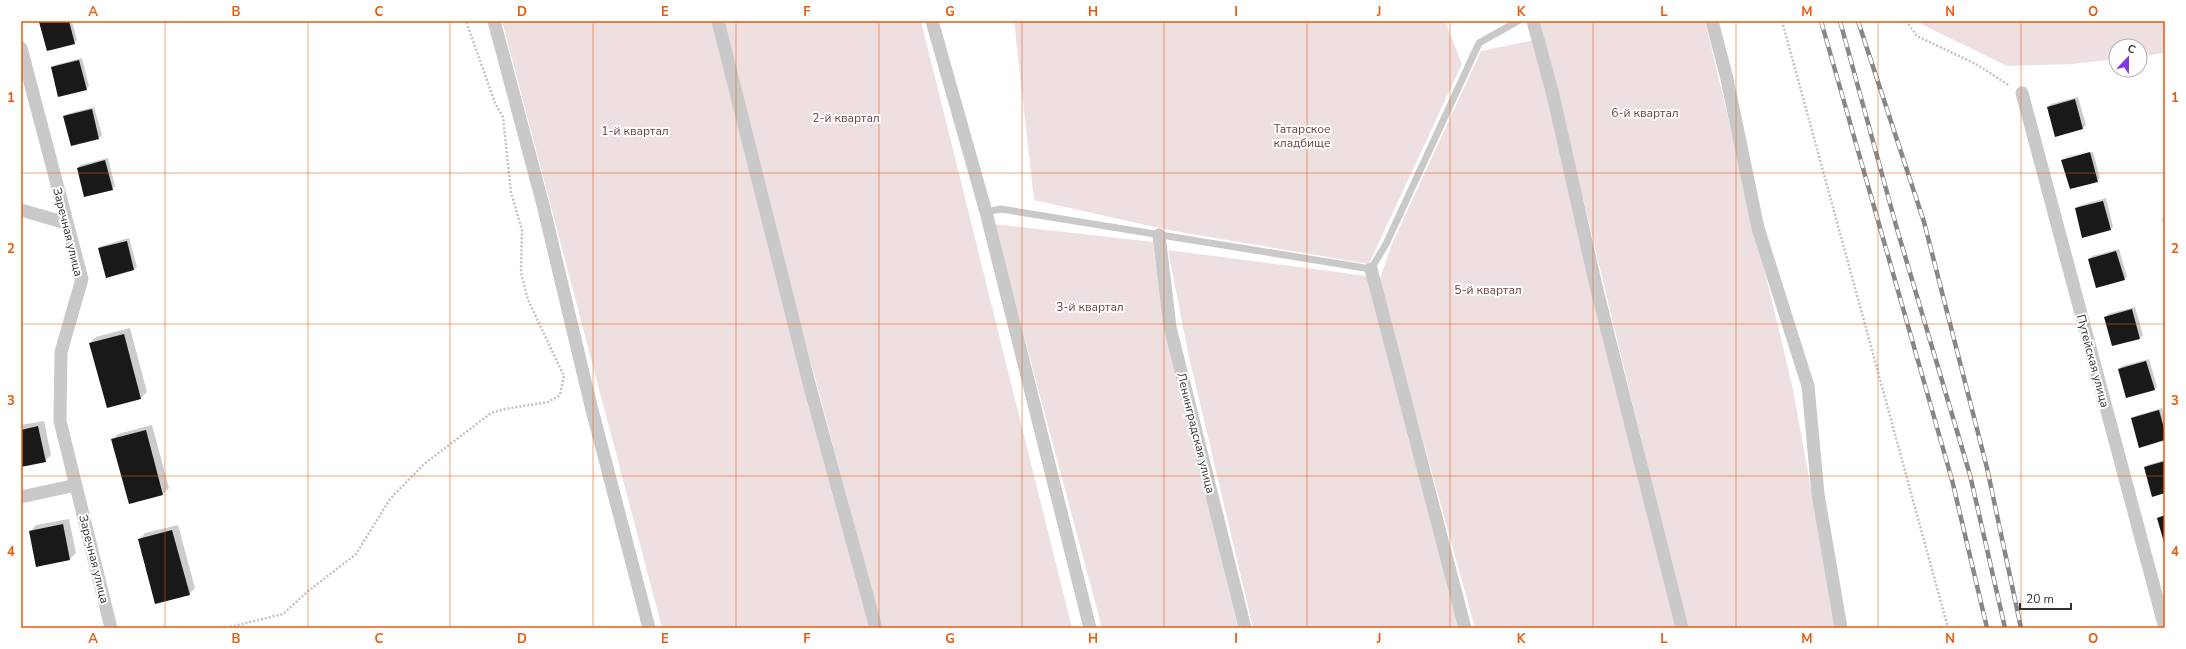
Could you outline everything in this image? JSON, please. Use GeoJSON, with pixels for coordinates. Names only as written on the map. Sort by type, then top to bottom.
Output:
{"type":"FeatureCollection","features":[{"type":"Feature","properties":{"kind":"street"},"geometry":{"type":"LineString","coordinates":[[494,21],[543,205],[591,406],[649,628]]}},
{"type":"Feature","properties":{"kind":"street"},"geometry":{"type":"LineString","coordinates":[[718,21],[810,387],[876,628]]}},
{"type":"Feature","properties":{"kind":"street"},"geometry":{"type":"LineString","coordinates":[[932,21],[986,212],[1090,628]]}},
{"type":"Feature","properties":{"kind":"street"},"geometry":{"type":"LineString","coordinates":[[1533,21],[1553,95],[1596,286],[1682,628]]}},
{"type":"Feature","properties":{"kind":"street"},"geometry":{"type":"LineString","coordinates":[[1712,21],[1727,79],[1758,228],[1808,386],[1818,494],[1841,628]]}},
{"type":"Feature","properties":{"kind":"street","name":"Заречная улица"},"geometry":{"type":"LineString","coordinates":[[21,48],[82,279],[61,352],[60,421],[111,628]]}},
{"type":"Feature","properties":{"kind":"street","name":"Путейская улица"},"geometry":{"type":"LineString","coordinates":[[2022,93],[2165,628]]}},
{"type":"Feature","properties":{"kind":"street"},"geometry":{"type":"LineString","coordinates":[[21,210],[66,223]]}},
{"type":"Feature","properties":{"kind":"street","name":"Ленинградская улица"},"geometry":{"type":"LineString","coordinates":[[1159,235],[1170,327],[1244,628]]}},
{"type":"Feature","properties":{"kind":"street"},"geometry":{"type":"LineString","coordinates":[[1371,269],[1465,628]]}},
{"type":"Feature","properties":{"kind":"street"},"geometry":{"type":"LineString","coordinates":[[21,497],[76,485]]}},
{"type":"Feature","properties":{"kind":"lane"},"geometry":{"type":"LineString","coordinates":[[986,212],[1000,209],[1371,269],[1386,244],[1479,42],[1518,21]]}},
{"type":"Feature","properties":{"kind":"path"},"geometry":{"type":"LineString","coordinates":[[226,628],[283,614],[307,592],[356,554],[390,499],[424,464],[491,413],[504,409],[548,402],[560,395],[564,376],[528,300],[521,273],[522,230],[511,192],[503,117],[495,103],[466,21]]}},
{"type":"Feature","properties":{"kind":"path"},"geometry":{"type":"LineString","coordinates":[[1782,21],[1948,628]]}},
{"type":"Feature","properties":{"kind":"path"},"geometry":{"type":"LineString","coordinates":[[1906,21],[1917,36],[1976,64],[2022,93]]}},
{"type":"Feature","properties":{"kind":"green space","name":"1-й квартал"},"geometry":{"type":"Polygon","coordinates":[[[502,21],[712,21],[871,628],[662,628],[502,21]]]}},
{"type":"Feature","properties":{"kind":"green space","name":"2-й квартал"},"geometry":{"type":"Polygon","coordinates":[[[723,21],[921,21],[1072,628],[882,628],[766,195],[723,21]]]}},
{"type":"Feature","properties":{"kind":"green space","name":"Татарское кладбище"},"geometry":{"type":"Polygon","coordinates":[[[1014,21],[1445,21],[1462,64],[1369,264],[1168,230],[1034,200],[1014,21]]]}},
{"type":"Feature","properties":{"kind":"green space","name":"6-й квартал"},"geometry":{"type":"Polygon","coordinates":[[[1540,21],[1705,21],[1793,389],[1836,628],[1687,628],[1540,21]]]}},
{"type":"Feature","properties":{"kind":"green space"},"geometry":{"type":"Polygon","coordinates":[[[1921,21],[2165,21],[2165,53],[2148,55],[2148,38],[2108,38],[2108,60],[2073,64],[2007,66],[1923,25],[1921,21]]]}},
{"type":"Feature","properties":{"kind":"green space","name":"5-й квартал"},"geometry":{"type":"Polygon","coordinates":[[[1535,40],[1677,628],[1475,628],[1379,282],[1391,246],[1481,51],[1535,40]]]}},
{"type":"Feature","properties":{"kind":"green space","name":"3-й квартал"},"geometry":{"type":"Polygon","coordinates":[[[994,224],[1153,242],[1165,330],[1238,628],[1102,628],[994,224]]]}},
{"type":"Feature","properties":{"kind":"green space"},"geometry":{"type":"Polygon","coordinates":[[[1168,250],[1367,276],[1459,628],[1253,628],[1187,348],[1168,250]]]}},
{"type":"Feature","properties":{"kind":"building"},"geometry":{"type":"Polygon","coordinates":[[[69,21],[75,44],[47,51],[39,22],[69,21]]]}},
{"type":"Feature","properties":{"kind":"building"},"geometry":{"type":"Polygon","coordinates":[[[79,60],[87,90],[58,97],[51,67],[79,60]]]}},
{"type":"Feature","properties":{"kind":"building"},"geometry":{"type":"Polygon","coordinates":[[[2075,99],[2083,129],[2055,137],[2047,107],[2075,99]]]}},
{"type":"Feature","properties":{"kind":"building"},"geometry":{"type":"Polygon","coordinates":[[[92,109],[99,139],[71,146],[63,116],[92,109]]]}},
{"type":"Feature","properties":{"kind":"building"},"geometry":{"type":"Polygon","coordinates":[[[2090,152],[2098,182],[2070,189],[2061,160],[2090,152]]]}},
{"type":"Feature","properties":{"kind":"building"},"geometry":{"type":"Polygon","coordinates":[[[105,160],[113,190],[84,197],[77,168],[105,160]]]}},
{"type":"Feature","properties":{"kind":"building"},"geometry":{"type":"Polygon","coordinates":[[[2103,201],[2111,230],[2082,238],[2075,208],[2103,201]]]}},
{"type":"Feature","properties":{"kind":"building"},"geometry":{"type":"Polygon","coordinates":[[[127,241],[134,270],[106,278],[98,248],[127,241]]]}},
{"type":"Feature","properties":{"kind":"building"},"geometry":{"type":"Polygon","coordinates":[[[2116,251],[2125,280],[2096,288],[2088,259],[2116,251]]]}},
{"type":"Feature","properties":{"kind":"building"},"geometry":{"type":"Polygon","coordinates":[[[2132,309],[2140,339],[2112,346],[2104,317],[2132,309]]]}},
{"type":"Feature","properties":{"kind":"building"},"geometry":{"type":"Polygon","coordinates":[[[124,334],[141,399],[107,408],[89,343],[124,334]]]}},
{"type":"Feature","properties":{"kind":"building"},"geometry":{"type":"Polygon","coordinates":[[[2146,361],[2155,390],[2126,398],[2118,369],[2146,361]]]}},
{"type":"Feature","properties":{"kind":"building"},"geometry":{"type":"Polygon","coordinates":[[[2159,410],[2165,432],[2165,440],[2139,448],[2131,418],[2159,410]]]}},
{"type":"Feature","properties":{"kind":"building"},"geometry":{"type":"Polygon","coordinates":[[[38,426],[46,462],[21,467],[21,430],[38,426]]]}},
{"type":"Feature","properties":{"kind":"building"},"geometry":{"type":"Polygon","coordinates":[[[146,430],[163,495],[129,504],[111,439],[146,430]]]}},
{"type":"Feature","properties":{"kind":"building"},"geometry":{"type":"Polygon","coordinates":[[[2165,461],[2165,493],[2152,497],[2144,467],[2165,461]]]}},
{"type":"Feature","properties":{"kind":"building"},"geometry":{"type":"Polygon","coordinates":[[[2165,515],[2165,546],[2157,518],[2165,515]]]}},
{"type":"Feature","properties":{"kind":"building"},"geometry":{"type":"Polygon","coordinates":[[[63,524],[70,560],[36,567],[29,531],[63,524]]]}},
{"type":"Feature","properties":{"kind":"building"},"geometry":{"type":"Polygon","coordinates":[[[172,530],[190,595],[155,604],[138,539],[172,530]]]}},
{"type":"Feature","properties":{"kind":"railway"},"geometry":{"type":"LineString","coordinates":[[1821,21],[1952,480],[1987,628]]}},
{"type":"Feature","properties":{"kind":"railway"},"geometry":{"type":"LineString","coordinates":[[1840,21],[1897,229],[1970,475],[2005,628]]}},
{"type":"Feature","properties":{"kind":"railway"},"geometry":{"type":"LineString","coordinates":[[1858,21],[1924,222],[1987,468],[2021,628]]}}]}
